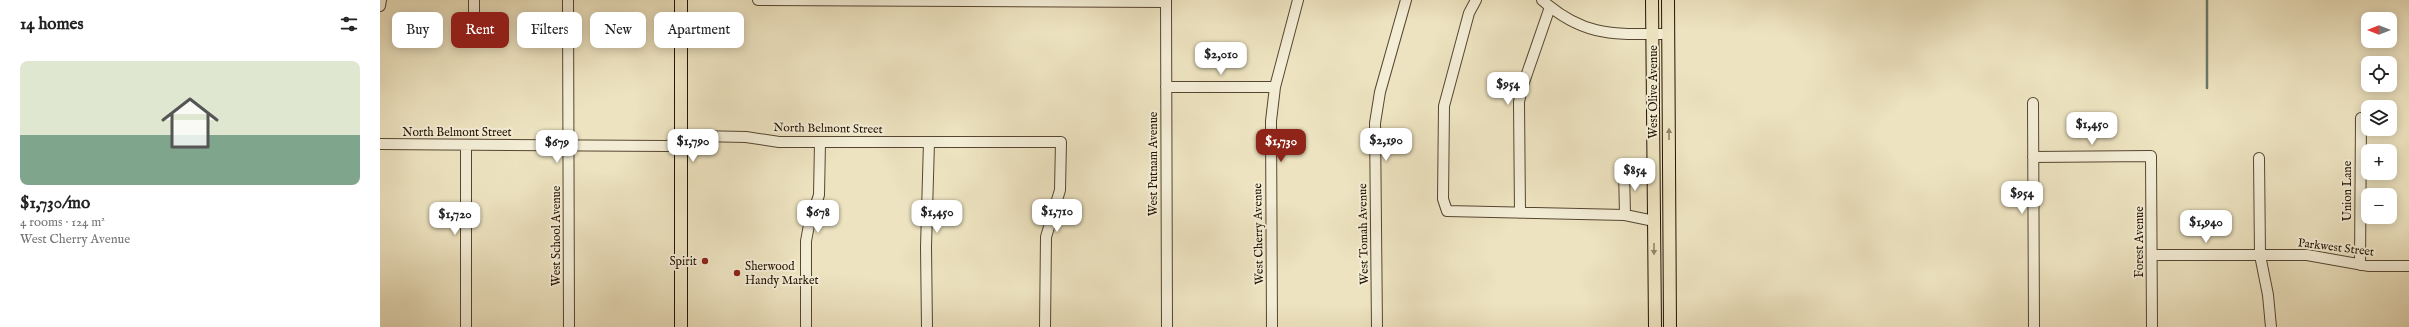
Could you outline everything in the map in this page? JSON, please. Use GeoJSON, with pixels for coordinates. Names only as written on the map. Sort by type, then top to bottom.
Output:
{"type":"FeatureCollection","features":[{"type":"Feature","properties":{"kind":"main road"},"geometry":{"type":"LineString","coordinates":[[681,0],[681,327]]}},
{"type":"Feature","properties":{"kind":"main road","name":"West Olive Avenue"},"geometry":{"type":"LineString","coordinates":[[1652,0],[1655,327]]}},
{"type":"Feature","properties":{"kind":"main road","name":"West Olive Avenue"},"geometry":{"type":"LineString","coordinates":[[1668,0],[1670,327]]}},
{"type":"Feature","properties":{"kind":"street"},"geometry":{"type":"LineString","coordinates":[[380,6],[381,0]]}},
{"type":"Feature","properties":{"kind":"street"},"geometry":{"type":"LineString","coordinates":[[474,0],[474,12]]}},
{"type":"Feature","properties":{"kind":"street","name":"West School Avenue"},"geometry":{"type":"LineString","coordinates":[[568,0],[569,327]]}},
{"type":"Feature","properties":{"kind":"street"},"geometry":{"type":"LineString","coordinates":[[758,0],[1166,1]]}},
{"type":"Feature","properties":{"kind":"street","name":"West Cherry Avenue"},"geometry":{"type":"LineString","coordinates":[[1272,327],[1270,132],[1275,87],[1298,0]]}},
{"type":"Feature","properties":{"kind":"street","name":"West Tomah Avenue"},"geometry":{"type":"LineString","coordinates":[[1377,327],[1375,123],[1380,92],[1406,0]]}},
{"type":"Feature","properties":{"kind":"street"},"geometry":{"type":"LineString","coordinates":[[1476,0],[1469,13],[1444,106],[1443,199],[1447,210],[1454,212],[1625,215],[1654,221]]}},
{"type":"Feature","properties":{"kind":"street","name":"West Putnam Avenue"},"geometry":{"type":"LineString","coordinates":[[1166,1],[1167,327]]}},
{"type":"Feature","properties":{"kind":"street"},"geometry":{"type":"LineString","coordinates":[[1520,213],[1520,102],[1522,88],[1546,3],[1572,22],[1596,31],[1669,34]]}},
{"type":"Feature","properties":{"kind":"street"},"geometry":{"type":"LineString","coordinates":[[1166,87],[1275,87]]}},
{"type":"Feature","properties":{"kind":"street"},"geometry":{"type":"LineString","coordinates":[[2033,103],[2034,327]]}},
{"type":"Feature","properties":{"kind":"street","name":"Union Lane"},"geometry":{"type":"LineString","coordinates":[[2360,265],[2361,118]]}},
{"type":"Feature","properties":{"kind":"street","name":"North Belmont Street"},"geometry":{"type":"LineString","coordinates":[[380,144],[667,146],[697,136],[739,136],[774,141],[820,142],[1061,142],[1060,190],[1046,237],[1046,327]]}},
{"type":"Feature","properties":{"kind":"street"},"geometry":{"type":"LineString","coordinates":[[806,327],[806,241],[818,195],[820,142]]}},
{"type":"Feature","properties":{"kind":"street"},"geometry":{"type":"LineString","coordinates":[[927,327],[926,246],[929,142]]}},
{"type":"Feature","properties":{"kind":"street"},"geometry":{"type":"LineString","coordinates":[[466,145],[466,327]]}},
{"type":"Feature","properties":{"kind":"street","name":"Forest Avenue"},"geometry":{"type":"LineString","coordinates":[[2033,157],[2151,156],[2152,327]]}},
{"type":"Feature","properties":{"kind":"street"},"geometry":{"type":"LineString","coordinates":[[2259,158],[2260,254],[2268,295],[2271,327]]}},
{"type":"Feature","properties":{"kind":"street"},"geometry":{"type":"LineString","coordinates":[[1624,169],[1625,215]]}},
{"type":"Feature","properties":{"kind":"street","name":"Parkwest Street"},"geometry":{"type":"LineString","coordinates":[[2152,254],[2307,255],[2360,265],[2409,266]]}},
{"type":"Feature","properties":{"kind":"waterway"},"geometry":{"type":"LineString","coordinates":[[2207,0],[2207,88]]}},
{"type":"Feature","properties":{"kind":"place","name":"Spirit"},"geometry":{"type":"Point","coordinates":[705,261]}},
{"type":"Feature","properties":{"kind":"place","name":"Sherwood Handy Market"},"geometry":{"type":"Point","coordinates":[737,273]}}]}
